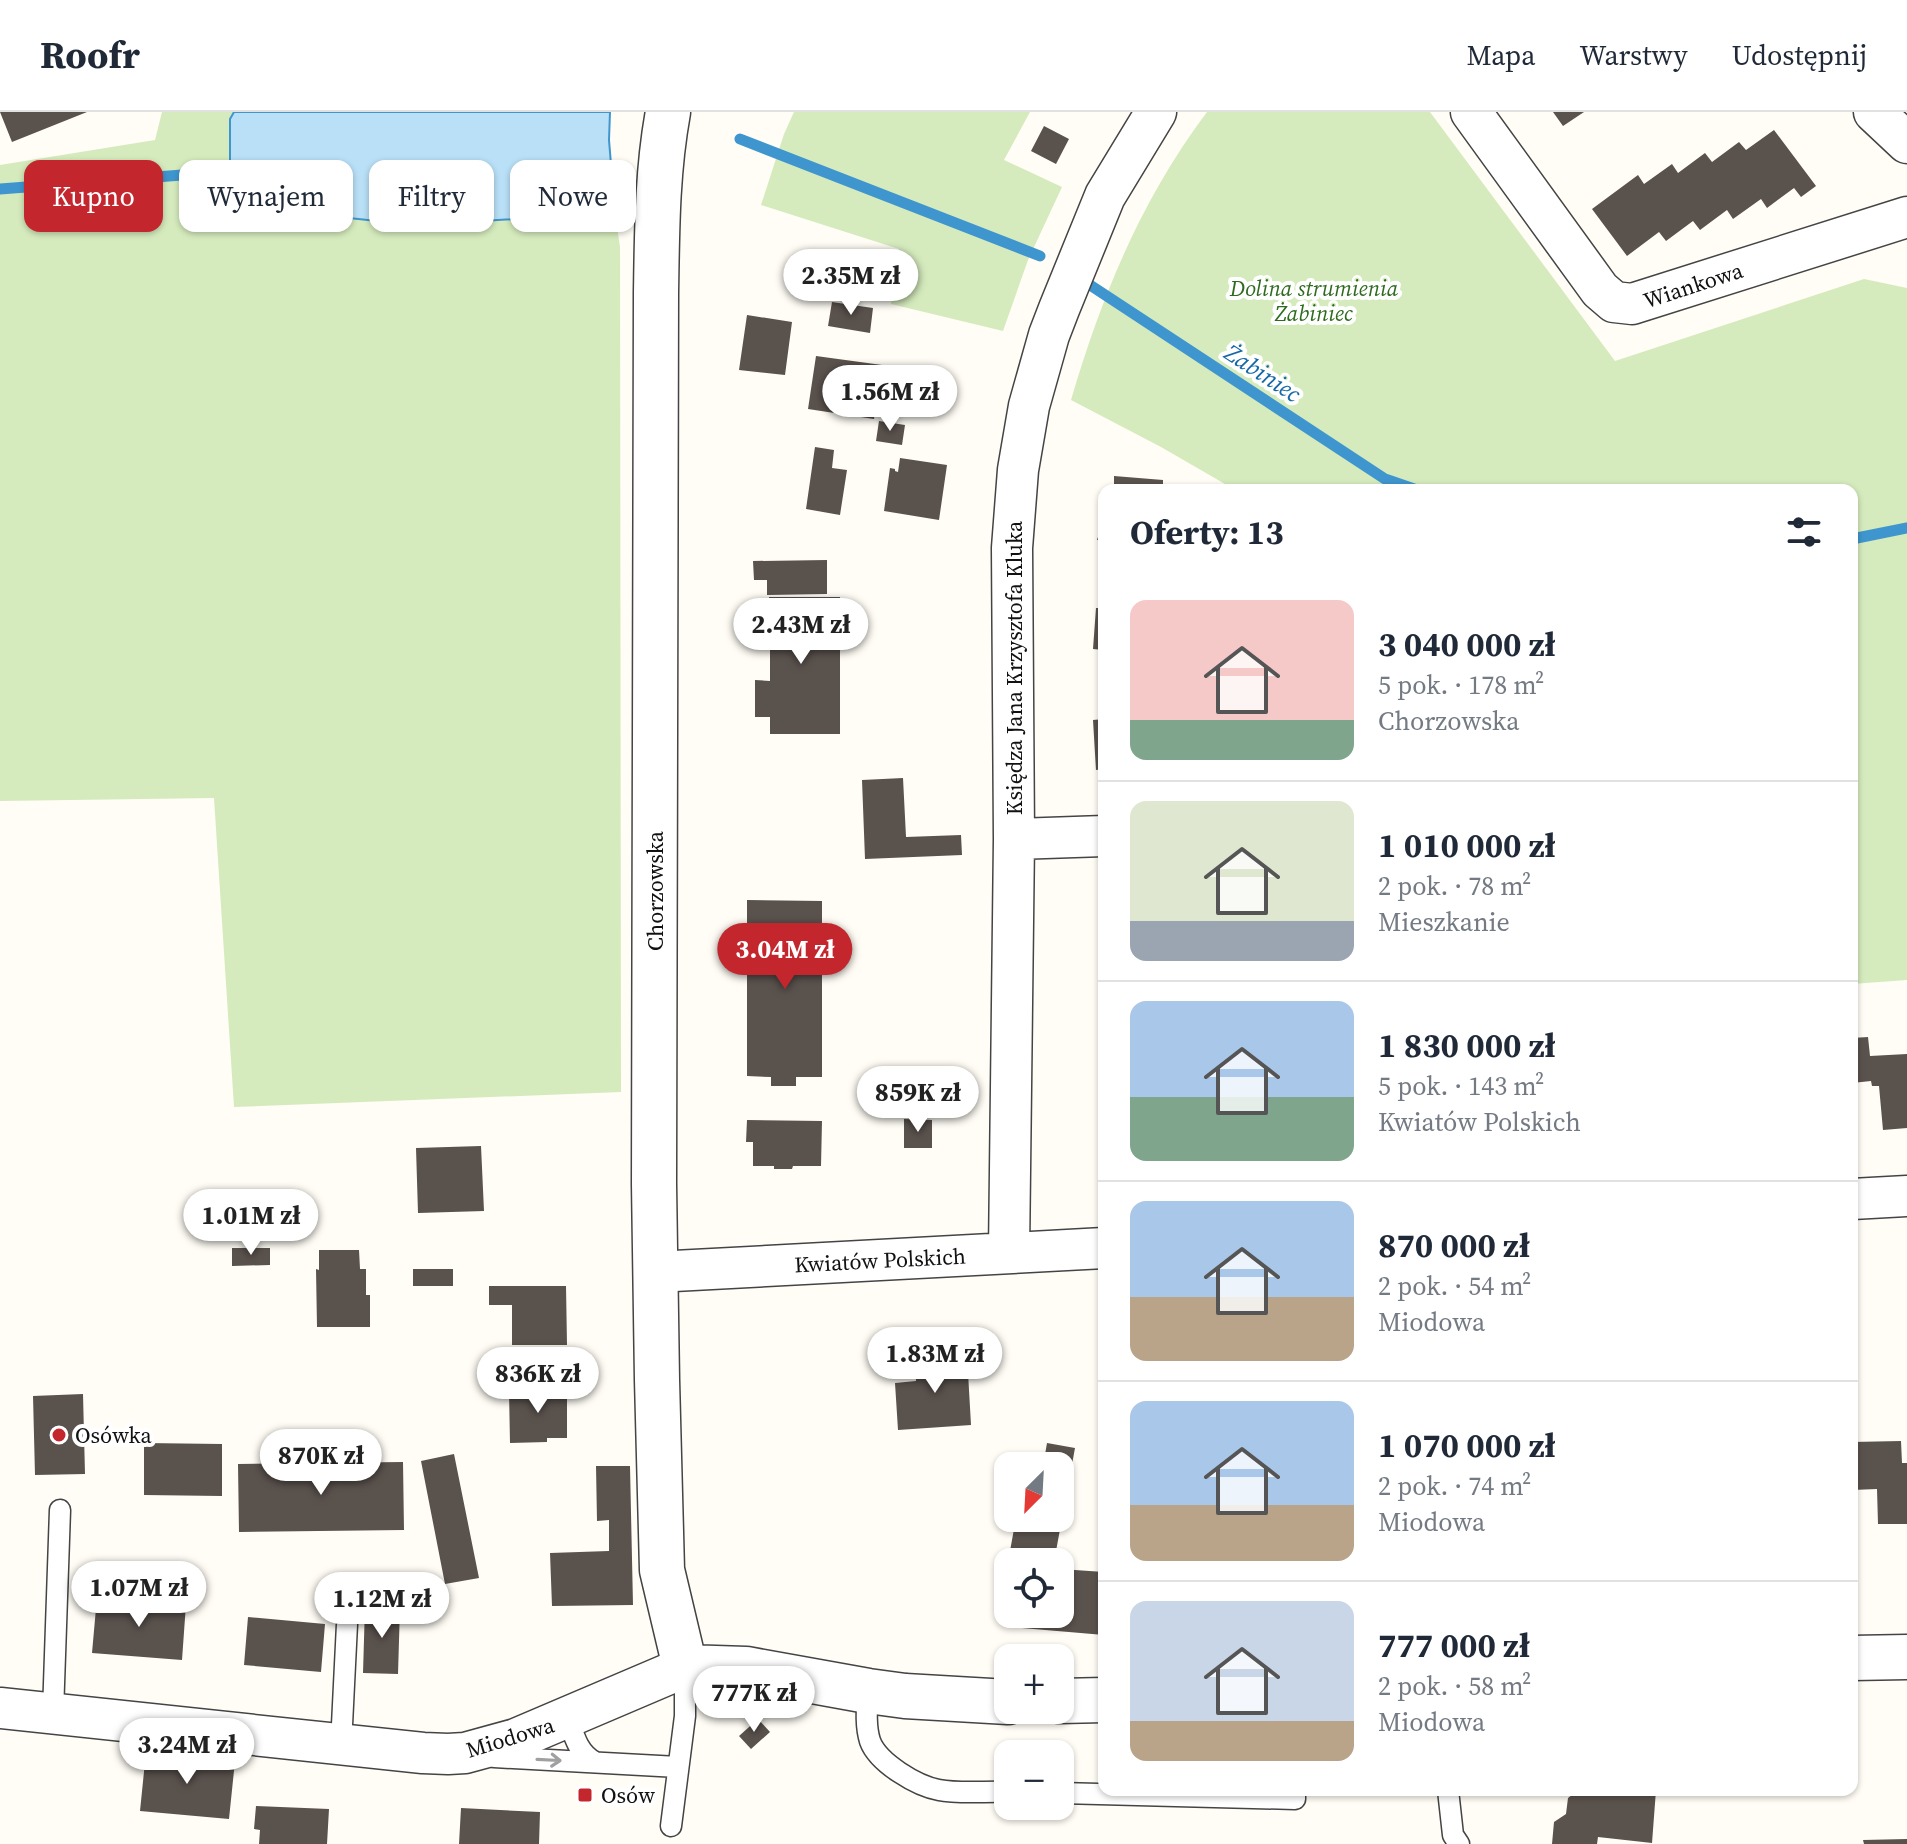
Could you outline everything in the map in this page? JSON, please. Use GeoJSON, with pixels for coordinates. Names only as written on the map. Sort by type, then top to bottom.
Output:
{"type":"FeatureCollection","features":[{"type":"Feature","properties":{"kind":"street","name":"Chorzowska"},"geometry":{"type":"LineString","coordinates":[[668,112],[659,176],[656,293],[655,1272],[662,1570],[685,1667]]}},
{"type":"Feature","properties":{"kind":"street","name":"Księdza Jana Krzysztofa Kluka"},"geometry":{"type":"LineString","coordinates":[[1009,1253],[1014,839],[1012,548],[1018,470],[1029,406],[1054,322],[1099,210],[1156,112]]}},
{"type":"Feature","properties":{"kind":"street","name":"Wiankowa"},"geometry":{"type":"LineString","coordinates":[[1471,112],[1600,290],[1614,302],[1632,304],[1907,217]]}},
{"type":"Feature","properties":{"kind":"street"},"geometry":{"type":"LineString","coordinates":[[1874,112],[1907,143]]}},
{"type":"Feature","properties":{"kind":"street"},"geometry":{"type":"LineString","coordinates":[[1014,839],[1098,836]]}},
{"type":"Feature","properties":{"kind":"street"},"geometry":{"type":"LineString","coordinates":[[1858,1199],[1907,1196]]}},
{"type":"Feature","properties":{"kind":"street","name":"Kwiatów Polskich"},"geometry":{"type":"LineString","coordinates":[[655,1272],[1098,1248]]}},
{"type":"Feature","properties":{"kind":"street"},"geometry":{"type":"LineString","coordinates":[[1858,1658],[1907,1657]]}},
{"type":"Feature","properties":{"kind":"street","name":"Miodowa"},"geometry":{"type":"LineString","coordinates":[[0,1708],[448,1754],[497,1746],[685,1667],[746,1669],[929,1699],[994,1701]]}},
{"type":"Feature","properties":{"kind":"street"},"geometry":{"type":"LineString","coordinates":[[1074,1701],[1098,1700]]}},
{"type":"Feature","properties":{"kind":"lane"},"geometry":{"type":"LineString","coordinates":[[53,1713],[60,1510]]}},
{"type":"Feature","properties":{"kind":"lane"},"geometry":{"type":"LineString","coordinates":[[341,1745],[348,1604]]}},
{"type":"Feature","properties":{"kind":"lane"},"geometry":{"type":"LineString","coordinates":[[671,1826],[685,1716],[685,1667]]}},
{"type":"Feature","properties":{"kind":"lane"},"geometry":{"type":"LineString","coordinates":[[868,1691],[867,1720],[871,1742],[881,1759],[898,1771],[939,1790],[994,1792]]}},
{"type":"Feature","properties":{"kind":"lane"},"geometry":{"type":"LineString","coordinates":[[568,1718],[578,1746],[588,1759],[595,1762]]}},
{"type":"Feature","properties":{"kind":"lane"},"geometry":{"type":"LineString","coordinates":[[448,1754],[678,1767]]}},
{"type":"Feature","properties":{"kind":"lane"},"geometry":{"type":"LineString","coordinates":[[1074,1793],[1098,1794]]}},
{"type":"Feature","properties":{"kind":"lane"},"geometry":{"type":"LineString","coordinates":[[1178,1796],[1295,1799],[1295,1796]]}},
{"type":"Feature","properties":{"kind":"lane"},"geometry":{"type":"LineString","coordinates":[[1449,1796],[1453,1835],[1459,1844]]}},
{"type":"Feature","properties":{"kind":"green space"},"geometry":{"type":"Polygon","coordinates":[[[162,112],[234,112],[230,119],[302,160],[179,160],[179,232],[353,232],[353,189],[369,199],[369,232],[494,232],[494,220],[510,219],[510,232],[618,232],[621,1092],[234,1107],[214,798],[0,801],[0,165],[24,161],[24,232],[163,232],[163,160],[31,160],[155,140],[162,112]]]}},
{"type":"Feature","properties":{"kind":"green space"},"geometry":{"type":"Polygon","coordinates":[[[794,112],[1030,112],[1004,160],[1062,187],[1028,260],[1003,331],[891,304],[899,249],[761,205],[794,112]]]}},
{"type":"Feature","properties":{"kind":"green space","name":"Dolina strumienia Żabiniec"},"geometry":{"type":"Polygon","coordinates":[[[1207,112],[1430,112],[1615,361],[1864,279],[1907,288],[1907,980],[1858,984],[1858,484],[1225,484],[1071,400],[1110,286],[1143,214],[1183,145],[1207,112]]]}},
{"type":"Feature","properties":{"kind":"water"},"geometry":{"type":"Polygon","coordinates":[[[234,112],[610,112],[611,160],[510,160],[510,219],[494,220],[494,160],[369,160],[369,220],[353,218],[353,160],[230,160],[230,119],[234,112]]]}},
{"type":"Feature","properties":{"kind":"building"},"geometry":{"type":"Polygon","coordinates":[[[0,112],[87,112],[12,142],[0,112]]]}},
{"type":"Feature","properties":{"kind":"building"},"geometry":{"type":"Polygon","coordinates":[[[1553,112],[1584,112],[1563,126],[1553,112]]]}},
{"type":"Feature","properties":{"kind":"building"},"geometry":{"type":"Polygon","coordinates":[[[1044,126],[1069,139],[1056,164],[1031,151],[1044,126]]]}},
{"type":"Feature","properties":{"kind":"building"},"geometry":{"type":"Polygon","coordinates":[[[1774,130],[1816,186],[1801,197],[1794,188],[1767,208],[1761,199],[1733,219],[1727,210],[1700,230],[1693,221],[1666,241],[1659,232],[1627,256],[1592,209],[1638,175],[1644,184],[1672,164],[1678,173],[1705,153],[1712,162],[1739,142],[1746,150],[1774,130]]]}},
{"type":"Feature","properties":{"kind":"building"},"geometry":{"type":"Polygon","coordinates":[[[832,302],[873,308],[870,333],[828,326],[832,302]]]}},
{"type":"Feature","properties":{"kind":"building"},"geometry":{"type":"Polygon","coordinates":[[[747,315],[792,322],[785,375],[739,370],[747,315]]]}},
{"type":"Feature","properties":{"kind":"building"},"geometry":{"type":"Polygon","coordinates":[[[816,356],[882,365],[874,419],[808,409],[816,356]]]}},
{"type":"Feature","properties":{"kind":"building"},"geometry":{"type":"Polygon","coordinates":[[[879,421],[905,425],[902,445],[876,441],[879,421]]]}},
{"type":"Feature","properties":{"kind":"building"},"geometry":{"type":"Polygon","coordinates":[[[815,447],[834,450],[832,468],[847,470],[840,515],[806,509],[815,447]]]}},
{"type":"Feature","properties":{"kind":"building"},"geometry":{"type":"Polygon","coordinates":[[[900,458],[947,465],[939,520],[884,511],[890,468],[898,472],[900,458]]]}},
{"type":"Feature","properties":{"kind":"building"},"geometry":{"type":"Polygon","coordinates":[[[1114,476],[1163,480],[1163,484],[1114,484],[1114,476]]]}},
{"type":"Feature","properties":{"kind":"building"},"geometry":{"type":"Polygon","coordinates":[[[827,560],[827,594],[767,595],[767,580],[754,580],[753,561],[827,560]]]}},
{"type":"Feature","properties":{"kind":"building"},"geometry":{"type":"Polygon","coordinates":[[[769,597],[840,597],[840,734],[770,734],[770,717],[755,717],[755,680],[770,681],[770,648],[757,648],[757,613],[769,613],[769,597]]]}},
{"type":"Feature","properties":{"kind":"building"},"geometry":{"type":"Polygon","coordinates":[[[1096,608],[1098,608],[1098,649],[1093,649],[1096,608]]]}},
{"type":"Feature","properties":{"kind":"building"},"geometry":{"type":"Polygon","coordinates":[[[1093,720],[1098,720],[1096,770],[1093,720]]]}},
{"type":"Feature","properties":{"kind":"building"},"geometry":{"type":"Polygon","coordinates":[[[903,778],[906,837],[961,835],[962,855],[865,859],[862,780],[903,778]]]}},
{"type":"Feature","properties":{"kind":"building"},"geometry":{"type":"Polygon","coordinates":[[[747,900],[822,901],[822,1077],[796,1077],[796,1086],[771,1086],[771,1077],[747,1076],[747,937],[757,937],[757,924],[747,925],[747,900]]]}},
{"type":"Feature","properties":{"kind":"building"},"geometry":{"type":"Polygon","coordinates":[[[1868,1037],[1870,1056],[1907,1054],[1907,1128],[1883,1130],[1879,1086],[1872,1086],[1871,1081],[1858,1082],[1858,1038],[1868,1037]]]}},
{"type":"Feature","properties":{"kind":"building"},"geometry":{"type":"Polygon","coordinates":[[[904,1119],[932,1120],[932,1148],[904,1148],[904,1119]]]}},
{"type":"Feature","properties":{"kind":"building"},"geometry":{"type":"Polygon","coordinates":[[[747,1120],[822,1121],[821,1166],[774,1169],[774,1166],[753,1166],[753,1142],[746,1142],[747,1120]]]}},
{"type":"Feature","properties":{"kind":"building"},"geometry":{"type":"Polygon","coordinates":[[[481,1146],[484,1211],[418,1213],[416,1148],[481,1146]]]}},
{"type":"Feature","properties":{"kind":"building"},"geometry":{"type":"Polygon","coordinates":[[[232,1248],[270,1248],[270,1265],[232,1266],[232,1248]]]}},
{"type":"Feature","properties":{"kind":"building"},"geometry":{"type":"Polygon","coordinates":[[[319,1250],[359,1250],[360,1269],[366,1269],[366,1295],[370,1295],[370,1327],[317,1327],[316,1269],[319,1270],[319,1250]]]}},
{"type":"Feature","properties":{"kind":"building"},"geometry":{"type":"Polygon","coordinates":[[[413,1269],[453,1269],[453,1286],[413,1286],[413,1269]]]}},
{"type":"Feature","properties":{"kind":"building"},"geometry":{"type":"Polygon","coordinates":[[[489,1286],[566,1286],[567,1345],[512,1345],[512,1305],[489,1305],[489,1286]]]}},
{"type":"Feature","properties":{"kind":"building"},"geometry":{"type":"Polygon","coordinates":[[[967,1355],[971,1425],[898,1430],[895,1383],[916,1381],[915,1358],[967,1355]]]}},
{"type":"Feature","properties":{"kind":"building"},"geometry":{"type":"Polygon","coordinates":[[[567,1389],[567,1438],[510,1443],[509,1391],[567,1389]]]}},
{"type":"Feature","properties":{"kind":"building","name":"Osówka"},"geometry":{"type":"Polygon","coordinates":[[[83,1394],[85,1474],[35,1475],[33,1396],[83,1394]]]}},
{"type":"Feature","properties":{"kind":"building"},"geometry":{"type":"Polygon","coordinates":[[[1901,1441],[1902,1463],[1907,1463],[1907,1524],[1878,1524],[1877,1489],[1858,1490],[1858,1442],[1901,1441]]]}},
{"type":"Feature","properties":{"kind":"building"},"geometry":{"type":"Polygon","coordinates":[[[144,1443],[222,1444],[222,1496],[144,1495],[144,1443]]]}},
{"type":"Feature","properties":{"kind":"building"},"geometry":{"type":"Polygon","coordinates":[[[1047,1443],[1075,1448],[1074,1453],[1045,1452],[1047,1443]]]}},
{"type":"Feature","properties":{"kind":"building"},"geometry":{"type":"Polygon","coordinates":[[[454,1454],[479,1578],[445,1584],[421,1461],[454,1454]]]}},
{"type":"Feature","properties":{"kind":"building"},"geometry":{"type":"Polygon","coordinates":[[[403,1462],[404,1530],[239,1532],[238,1464],[403,1462]]]}},
{"type":"Feature","properties":{"kind":"building"},"geometry":{"type":"Polygon","coordinates":[[[596,1466],[630,1466],[633,1605],[552,1606],[550,1553],[609,1551],[609,1520],[597,1521],[596,1466]]]}},
{"type":"Feature","properties":{"kind":"building"},"geometry":{"type":"Polygon","coordinates":[[[1013,1532],[1060,1532],[1057,1548],[1011,1548],[1013,1532]]]}},
{"type":"Feature","properties":{"kind":"building"},"geometry":{"type":"Polygon","coordinates":[[[1074,1570],[1098,1572],[1098,1634],[1021,1628],[1074,1628],[1074,1570]]]}},
{"type":"Feature","properties":{"kind":"building"},"geometry":{"type":"Polygon","coordinates":[[[97,1597],[186,1604],[182,1660],[92,1653],[97,1597]]]}},
{"type":"Feature","properties":{"kind":"building"},"geometry":{"type":"Polygon","coordinates":[[[365,1606],[400,1607],[398,1674],[363,1673],[365,1606]]]}},
{"type":"Feature","properties":{"kind":"building"},"geometry":{"type":"Polygon","coordinates":[[[248,1617],[325,1624],[321,1672],[244,1665],[248,1617]]]}},
{"type":"Feature","properties":{"kind":"building"},"geometry":{"type":"Polygon","coordinates":[[[758,1719],[770,1732],[751,1749],[739,1736],[758,1719]]]}},
{"type":"Feature","properties":{"kind":"building"},"geometry":{"type":"Polygon","coordinates":[[[146,1752],[235,1761],[229,1819],[140,1811],[146,1752]]]}},
{"type":"Feature","properties":{"kind":"building"},"geometry":{"type":"Polygon","coordinates":[[[1656,1796],[1652,1843],[1598,1837],[1597,1844],[1552,1844],[1554,1822],[1566,1814],[1568,1798],[1656,1796]]]}},
{"type":"Feature","properties":{"kind":"building"},"geometry":{"type":"Polygon","coordinates":[[[256,1806],[329,1809],[327,1844],[259,1844],[260,1830],[254,1829],[256,1806]]]}},
{"type":"Feature","properties":{"kind":"building"},"geometry":{"type":"Polygon","coordinates":[[[461,1808],[540,1812],[539,1844],[459,1844],[461,1808]]]}},
{"type":"Feature","properties":{"kind":"building"},"geometry":{"type":"Polygon","coordinates":[[[1907,1839],[1907,1844],[1864,1844],[1863,1840],[1907,1839]]]}},
{"type":"Feature","properties":{"kind":"waterway","name":"Żabiniec"},"geometry":{"type":"LineString","coordinates":[[740,139],[1040,256]]}},
{"type":"Feature","properties":{"kind":"waterway","name":"Żabiniec"},"geometry":{"type":"LineString","coordinates":[[0,189],[179,175]]}},
{"type":"Feature","properties":{"kind":"waterway","name":"Żabiniec"},"geometry":{"type":"LineString","coordinates":[[1090,285],[1385,479],[1400,484]]}},
{"type":"Feature","properties":{"kind":"waterway","name":"Żabiniec"},"geometry":{"type":"LineString","coordinates":[[1858,538],[1907,528]]}},
{"type":"Feature","properties":{"kind":"place","name":"Osówka"},"geometry":{"type":"Point","coordinates":[59,1435]}},
{"type":"Feature","properties":{"kind":"place","name":"Osów"},"geometry":{"type":"Point","coordinates":[585,1795]}}]}
